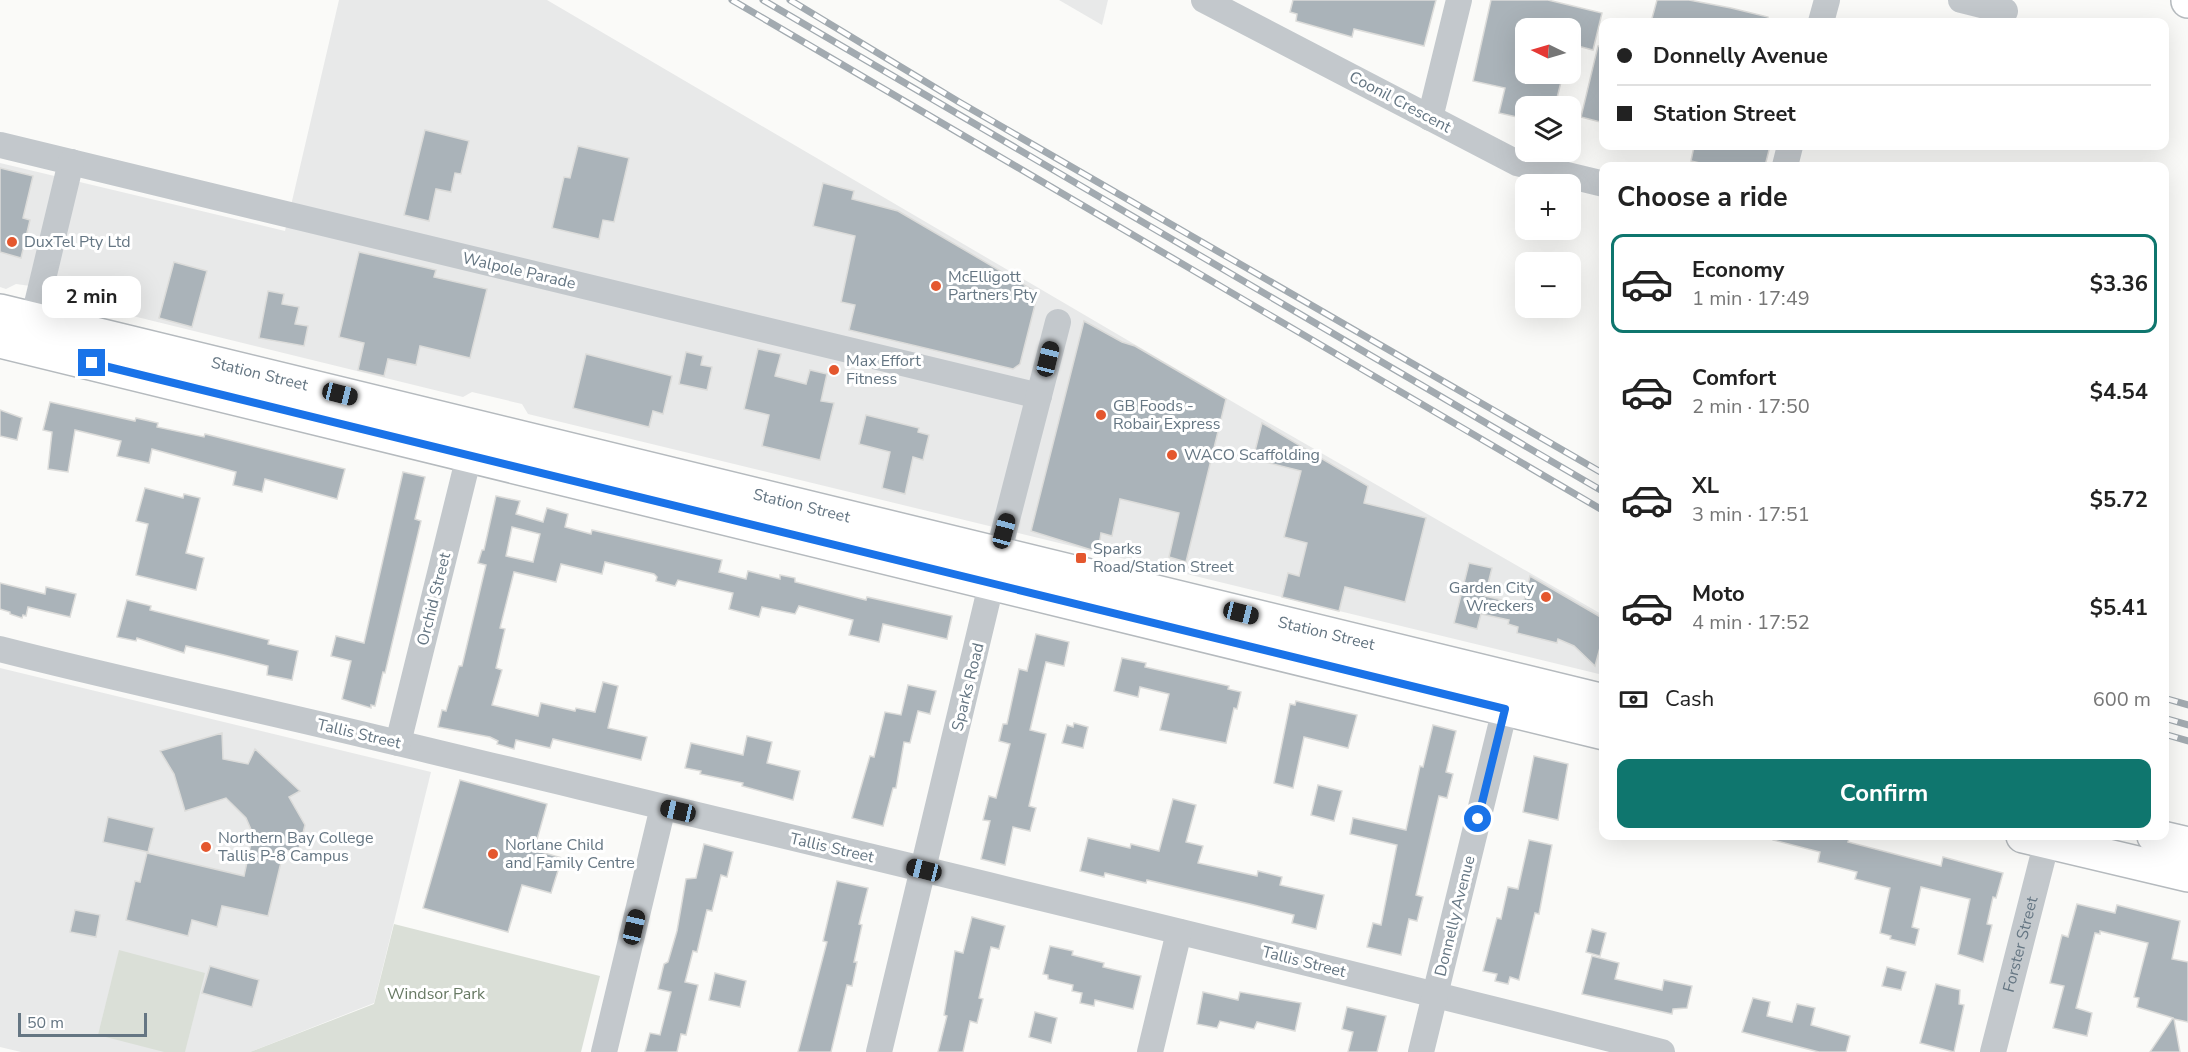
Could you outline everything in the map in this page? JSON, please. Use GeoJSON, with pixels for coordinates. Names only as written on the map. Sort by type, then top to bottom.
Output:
{"type":"FeatureCollection","features":[{"type":"Feature","properties":{"kind":"main road","name":"Station Street"},"geometry":{"type":"LineString","coordinates":[[0,311],[20,336],[469,456],[1599,700]]}},
{"type":"Feature","properties":{"kind":"main road","name":"Station Street"},"geometry":{"type":"LineString","coordinates":[[20,336],[995,568],[1505,709],[1599,732]]}},
{"type":"Feature","properties":{"kind":"main road"},"geometry":{"type":"LineString","coordinates":[[2051,840],[2188,875]]}},
{"type":"Feature","properties":{"kind":"main road"},"geometry":{"type":"LineString","coordinates":[[2169,840],[2188,844]]}},
{"type":"Feature","properties":{"kind":"street","name":"Coonil Crescent"},"geometry":{"type":"LineString","coordinates":[[1204,0],[1517,164],[1599,183]]}},
{"type":"Feature","properties":{"kind":"street"},"geometry":{"type":"LineString","coordinates":[[1430,118],[1459,0]]}},
{"type":"Feature","properties":{"kind":"street"},"geometry":{"type":"LineString","coordinates":[[1822,18],[1827,0]]}},
{"type":"Feature","properties":{"kind":"street"},"geometry":{"type":"LineString","coordinates":[[1961,0],[2005,11]]}},
{"type":"Feature","properties":{"kind":"street","name":"Walpole Parade"},"geometry":{"type":"LineString","coordinates":[[0,145],[1039,396]]}},
{"type":"Feature","properties":{"kind":"street"},"geometry":{"type":"LineString","coordinates":[[20,336],[71,162]]}},
{"type":"Feature","properties":{"kind":"street","name":"Sparks Road"},"geometry":{"type":"LineString","coordinates":[[879,1052],[995,568],[1058,322]]}},
{"type":"Feature","properties":{"kind":"street","name":"Orchid Street"},"geometry":{"type":"LineString","coordinates":[[398,743],[469,456]]}},
{"type":"Feature","properties":{"kind":"street","name":"Tallis Street"},"geometry":{"type":"LineString","coordinates":[[0,649],[139,685],[398,743],[1436,994],[1662,1052]]}},
{"type":"Feature","properties":{"kind":"street","name":"Donnelly Avenue"},"geometry":{"type":"LineString","coordinates":[[1421,1052],[1505,709]]}},
{"type":"Feature","properties":{"kind":"street"},"geometry":{"type":"LineString","coordinates":[[604,1052],[663,807]]}},
{"type":"Feature","properties":{"kind":"street","name":"Forster Street"},"geometry":{"type":"LineString","coordinates":[[1993,1052],[2038,840]]}},
{"type":"Feature","properties":{"kind":"street"},"geometry":{"type":"LineString","coordinates":[[1150,1052],[1179,932]]}},
{"type":"Feature","properties":{"kind":"shaded area"},"geometry":{"type":"Polygon","coordinates":[[[339,0],[547,0],[1262,419],[1599,613],[1599,674],[528,414],[522,404],[472,392],[463,397],[80,303],[67,291],[16,284],[6,289],[0,287],[0,163],[285,231],[339,0]]]}},
{"type":"Feature","properties":{"kind":"shaded area"},"geometry":{"type":"Polygon","coordinates":[[[1059,0],[1108,0],[1102,25],[1059,0]]]}},
{"type":"Feature","properties":{"kind":"shaded area","name":"Northern Bay College Tallis P-8 Campus"},"geometry":{"type":"Polygon","coordinates":[[[0,668],[431,772],[374,1003],[250,1052],[21,1052],[0,1047],[0,668]]]}},
{"type":"Feature","properties":{"kind":"green space","name":"Windsor Park"},"geometry":{"type":"Polygon","coordinates":[[[394,924],[600,976],[581,1052],[250,1052],[374,1004],[394,924]]]}},
{"type":"Feature","properties":{"kind":"green space"},"geometry":{"type":"Polygon","coordinates":[[[119,950],[205,973],[185,1052],[164,1052],[98,1035],[119,950]]]}},
{"type":"Feature","properties":{"kind":"building"},"geometry":{"type":"Polygon","coordinates":[[[1293,0],[1436,0],[1424,46],[1354,29],[1352,37],[1296,21],[1297,14],[1290,12],[1293,0]]]}},
{"type":"Feature","properties":{"kind":"building"},"geometry":{"type":"Polygon","coordinates":[[[1491,0],[1548,0],[1602,13],[1593,50],[1581,47],[1581,18],[1515,18],[1515,84],[1560,84],[1558,96],[1515,96],[1515,117],[1499,113],[1505,88],[1473,81],[1491,0]]]}},
{"type":"Feature","properties":{"kind":"building"},"geometry":{"type":"Polygon","coordinates":[[[1657,0],[1689,0],[1768,17],[1768,18],[1652,18],[1657,0]]]}},
{"type":"Feature","properties":{"kind":"building"},"geometry":{"type":"Polygon","coordinates":[[[1598,46],[1599,46],[1599,122],[1581,117],[1598,46]]]}},
{"type":"Feature","properties":{"kind":"building"},"geometry":{"type":"Polygon","coordinates":[[[425,130],[469,141],[461,174],[455,173],[451,192],[436,189],[429,221],[404,215],[425,130]]]}},
{"type":"Feature","properties":{"kind":"building"},"geometry":{"type":"Polygon","coordinates":[[[578,146],[629,158],[614,222],[603,220],[599,239],[552,228],[564,177],[570,178],[578,146]]]}},
{"type":"Feature","properties":{"kind":"building"},"geometry":{"type":"Polygon","coordinates":[[[1693,150],[1769,150],[1766,162],[1691,161],[1693,150]]]}},
{"type":"Feature","properties":{"kind":"building"},"geometry":{"type":"Polygon","coordinates":[[[0,168],[33,176],[23,218],[30,220],[21,258],[0,252],[0,168]]]}},
{"type":"Feature","properties":{"kind":"building","name":"McElligott Partners Pty"},"geometry":{"type":"Polygon","coordinates":[[[823,183],[854,191],[852,199],[898,211],[1038,293],[1020,364],[1013,369],[849,330],[855,305],[841,302],[855,236],[813,226],[823,183]]]}},
{"type":"Feature","properties":{"kind":"building"},"geometry":{"type":"Polygon","coordinates":[[[359,252],[436,270],[434,277],[487,289],[470,358],[420,346],[416,365],[388,359],[384,376],[358,370],[364,343],[339,337],[359,252]]]}},
{"type":"Feature","properties":{"kind":"building"},"geometry":{"type":"Polygon","coordinates":[[[174,262],[207,271],[192,327],[159,318],[174,262]]]}},
{"type":"Feature","properties":{"kind":"building"},"geometry":{"type":"Polygon","coordinates":[[[268,291],[284,294],[282,304],[299,307],[295,324],[308,326],[304,346],[259,338],[268,291]]]}},
{"type":"Feature","properties":{"kind":"building"},"geometry":{"type":"Polygon","coordinates":[[[1084,321],[1122,342],[1135,346],[1226,399],[1186,562],[1169,557],[1179,513],[1120,499],[1112,536],[1101,533],[1098,552],[1031,531],[1084,321]]]}},
{"type":"Feature","properties":{"kind":"building"},"geometry":{"type":"Polygon","coordinates":[[[758,349],[781,354],[775,376],[806,384],[810,370],[827,374],[821,401],[834,403],[820,460],[762,446],[769,415],[744,409],[758,349]]]}},
{"type":"Feature","properties":{"kind":"building"},"geometry":{"type":"Polygon","coordinates":[[[686,352],[703,356],[701,365],[712,367],[707,390],[679,384],[686,352]]]}},
{"type":"Feature","properties":{"kind":"building"},"geometry":{"type":"Polygon","coordinates":[[[586,354],[672,376],[663,414],[653,411],[649,427],[573,408],[586,354]]]}},
{"type":"Feature","properties":{"kind":"building"},"geometry":{"type":"Polygon","coordinates":[[[50,402],[135,421],[136,418],[158,423],[157,427],[204,437],[205,434],[345,469],[337,499],[265,479],[262,492],[233,485],[236,472],[152,449],[149,463],[117,456],[121,441],[75,430],[68,472],[48,469],[52,432],[43,430],[50,402]]]}},
{"type":"Feature","properties":{"kind":"building"},"geometry":{"type":"Polygon","coordinates":[[[0,410],[22,418],[17,440],[0,436],[0,410]]]}},
{"type":"Feature","properties":{"kind":"building"},"geometry":{"type":"Polygon","coordinates":[[[866,415],[919,428],[918,432],[929,435],[923,460],[913,457],[905,494],[882,488],[890,452],[859,444],[866,415]]]}},
{"type":"Feature","properties":{"kind":"building"},"geometry":{"type":"Polygon","coordinates":[[[1262,423],[1368,486],[1364,503],[1426,518],[1405,602],[1345,587],[1339,611],[1282,597],[1288,573],[1299,576],[1307,543],[1284,537],[1301,471],[1253,459],[1262,423]]]}},
{"type":"Feature","properties":{"kind":"building"},"geometry":{"type":"Polygon","coordinates":[[[403,472],[425,477],[415,519],[421,521],[385,673],[383,672],[375,706],[371,705],[371,708],[342,699],[351,661],[331,656],[336,636],[364,643],[403,472]]]}},
{"type":"Feature","properties":{"kind":"building"},"geometry":{"type":"Polygon","coordinates":[[[145,488],[183,498],[184,494],[200,498],[186,553],[204,558],[196,590],[136,575],[148,524],[136,521],[145,488]]]}},
{"type":"Feature","properties":{"kind":"building"},"geometry":{"type":"Polygon","coordinates":[[[496,496],[520,501],[516,514],[543,522],[547,508],[568,514],[565,527],[591,534],[592,530],[722,560],[719,572],[746,579],[748,571],[780,579],[780,575],[795,578],[795,582],[866,600],[867,597],[952,616],[947,639],[883,624],[879,642],[849,635],[853,620],[799,606],[795,614],[762,607],[759,617],[729,609],[733,593],[678,580],[675,586],[656,581],[657,577],[654,574],[605,562],[602,574],[561,564],[556,582],[514,572],[500,628],[505,629],[496,668],[502,670],[492,705],[538,716],[541,703],[575,711],[576,708],[595,712],[603,682],[618,686],[608,728],[647,737],[641,760],[553,739],[550,748],[516,740],[514,749],[497,744],[498,741],[490,737],[438,727],[442,710],[446,711],[459,666],[462,666],[486,565],[478,563],[482,550],[484,550],[496,496]],[[512,527],[506,556],[533,562],[540,534],[512,527]]]}},
{"type":"Feature","properties":{"kind":"building","name":"Garden City Wreckers"},"geometry":{"type":"Polygon","coordinates":[[[1469,563],[1492,568],[1485,596],[1523,605],[1530,576],[1599,616],[1599,651],[1595,666],[1574,646],[1558,639],[1557,643],[1517,633],[1518,627],[1508,624],[1509,620],[1481,614],[1477,629],[1454,623],[1469,563]]]}},
{"type":"Feature","properties":{"kind":"building"},"geometry":{"type":"Polygon","coordinates":[[[0,583],[45,594],[46,587],[76,594],[70,617],[28,607],[26,616],[23,615],[22,618],[10,614],[0,609],[0,583]]]}},
{"type":"Feature","properties":{"kind":"building"},"geometry":{"type":"Polygon","coordinates":[[[127,600],[151,606],[150,610],[269,640],[268,644],[298,651],[292,680],[267,675],[268,666],[224,655],[186,646],[184,653],[137,638],[136,641],[117,637],[127,600]]]}},
{"type":"Feature","properties":{"kind":"building"},"geometry":{"type":"Polygon","coordinates":[[[1036,634],[1069,642],[1064,666],[1046,662],[1030,730],[1046,734],[1029,806],[1036,808],[1030,831],[1013,827],[1005,865],[981,859],[990,821],[983,820],[989,796],[996,798],[1010,744],[999,741],[1003,724],[1007,724],[1019,669],[1027,671],[1036,634]]]}},
{"type":"Feature","properties":{"kind":"building"},"geometry":{"type":"Polygon","coordinates":[[[1122,658],[1146,663],[1145,667],[1229,686],[1228,689],[1241,692],[1237,709],[1234,708],[1226,743],[1160,730],[1169,694],[1140,687],[1138,697],[1114,691],[1122,658]]]}},
{"type":"Feature","properties":{"kind":"building"},"geometry":{"type":"Polygon","coordinates":[[[908,685],[936,691],[930,714],[918,711],[910,743],[904,742],[896,788],[893,788],[883,826],[852,818],[870,756],[874,757],[885,712],[901,715],[908,685]]]}},
{"type":"Feature","properties":{"kind":"building"},"geometry":{"type":"Polygon","coordinates":[[[1296,701],[1357,715],[1348,748],[1304,737],[1293,788],[1274,783],[1290,704],[1295,705],[1296,701]]]}},
{"type":"Feature","properties":{"kind":"building"},"geometry":{"type":"Polygon","coordinates":[[[1074,723],[1088,727],[1083,748],[1062,743],[1067,725],[1073,727],[1074,723]]]}},
{"type":"Feature","properties":{"kind":"building"},"geometry":{"type":"Polygon","coordinates":[[[1433,725],[1456,731],[1446,772],[1453,774],[1447,798],[1439,796],[1416,895],[1423,897],[1417,921],[1409,919],[1401,955],[1367,947],[1373,923],[1381,925],[1397,845],[1350,834],[1353,818],[1406,830],[1420,766],[1423,767],[1433,725]]]}},
{"type":"Feature","properties":{"kind":"building"},"geometry":{"type":"Polygon","coordinates":[[[222,733],[223,759],[248,764],[255,749],[300,791],[289,797],[305,825],[298,853],[284,850],[268,916],[222,906],[217,927],[192,920],[188,936],[126,920],[135,881],[140,882],[147,853],[244,876],[253,834],[246,818],[226,798],[185,811],[174,774],[160,751],[222,733]]]}},
{"type":"Feature","properties":{"kind":"building"},"geometry":{"type":"Polygon","coordinates":[[[747,736],[772,742],[767,763],[800,771],[793,800],[742,786],[743,783],[700,774],[701,771],[685,768],[691,743],[743,755],[747,736]]]}},
{"type":"Feature","properties":{"kind":"building"},"geometry":{"type":"Polygon","coordinates":[[[1534,756],[1568,764],[1558,820],[1523,812],[1534,756]]]}},
{"type":"Feature","properties":{"kind":"building","name":"Norlane Child and Family Centre"},"geometry":{"type":"Polygon","coordinates":[[[460,780],[547,804],[534,850],[562,858],[551,893],[522,885],[508,932],[423,908],[460,780]]]}},
{"type":"Feature","properties":{"kind":"building"},"geometry":{"type":"Polygon","coordinates":[[[1318,785],[1342,791],[1334,821],[1311,815],[1318,785]]]}},
{"type":"Feature","properties":{"kind":"building"},"geometry":{"type":"Polygon","coordinates":[[[1173,799],[1196,805],[1186,842],[1203,846],[1198,863],[1257,876],[1258,871],[1282,877],[1280,885],[1324,895],[1316,929],[1292,923],[1294,915],[1250,904],[1147,880],[1146,883],[1105,873],[1104,877],[1080,871],[1088,838],[1130,848],[1131,844],[1159,851],[1173,799]]]}},
{"type":"Feature","properties":{"kind":"building"},"geometry":{"type":"Polygon","coordinates":[[[108,817],[154,828],[148,852],[103,842],[108,817]]]}},
{"type":"Feature","properties":{"kind":"building"},"geometry":{"type":"Polygon","coordinates":[[[1529,840],[1552,845],[1539,914],[1535,913],[1519,980],[1510,977],[1508,984],[1495,981],[1497,974],[1483,971],[1497,918],[1501,919],[1508,887],[1518,889],[1529,840]]]}},
{"type":"Feature","properties":{"kind":"building"},"geometry":{"type":"Polygon","coordinates":[[[1773,840],[1849,840],[1848,842],[1941,866],[1943,857],[2003,873],[1996,898],[1993,897],[1987,924],[1992,925],[1983,962],[1958,954],[1970,899],[1921,887],[1912,927],[1919,929],[1915,945],[1890,939],[1891,936],[1880,933],[1890,888],[1855,879],[1857,872],[1818,862],[1820,852],[1773,840]]]}},
{"type":"Feature","properties":{"kind":"building"},"geometry":{"type":"Polygon","coordinates":[[[704,844],[733,852],[727,877],[721,875],[712,911],[707,910],[697,952],[693,951],[685,982],[698,985],[686,1035],[681,1034],[677,1052],[645,1052],[650,1033],[660,1035],[671,992],[658,989],[664,964],[668,962],[677,931],[686,879],[696,878],[704,844]]]}},
{"type":"Feature","properties":{"kind":"building"},"geometry":{"type":"Polygon","coordinates":[[[837,881],[868,888],[859,924],[862,925],[854,962],[857,962],[852,986],[847,985],[831,1052],[798,1052],[827,942],[823,941],[837,881]]]}},
{"type":"Feature","properties":{"kind":"building"},"geometry":{"type":"Polygon","coordinates":[[[2077,904],[2115,913],[2117,905],[2180,921],[2172,959],[2188,962],[2188,1022],[2174,1019],[2180,1052],[2150,1052],[2173,1018],[2137,1007],[2139,998],[2134,997],[2148,943],[2100,931],[2100,934],[2095,933],[2076,1008],[2092,1013],[2087,1036],[2053,1028],[2064,986],[2050,983],[2062,935],[2068,937],[2077,904]]]}},
{"type":"Feature","properties":{"kind":"building"},"geometry":{"type":"Polygon","coordinates":[[[75,910],[100,915],[96,937],[70,932],[75,910]]]}},
{"type":"Feature","properties":{"kind":"building"},"geometry":{"type":"Polygon","coordinates":[[[972,917],[1005,926],[999,949],[991,947],[979,998],[983,999],[977,1023],[970,1021],[963,1052],[938,1052],[947,1016],[944,1015],[955,951],[963,953],[972,917]]]}},
{"type":"Feature","properties":{"kind":"building"},"geometry":{"type":"Polygon","coordinates":[[[1592,929],[1606,933],[1600,956],[1586,952],[1592,929]]]}},
{"type":"Feature","properties":{"kind":"building"},"geometry":{"type":"Polygon","coordinates":[[[1050,946],[1073,951],[1072,955],[1104,963],[1103,967],[1141,976],[1133,1009],[1095,1000],[1094,1006],[1080,1003],[1082,993],[1072,991],[1073,985],[1048,979],[1048,975],[1043,974],[1050,946]]]}},
{"type":"Feature","properties":{"kind":"building"},"geometry":{"type":"Polygon","coordinates":[[[1592,956],[1619,963],[1615,979],[1662,990],[1664,980],[1692,986],[1687,1008],[1673,1009],[1672,1014],[1582,994],[1592,956]]]}},
{"type":"Feature","properties":{"kind":"building"},"geometry":{"type":"Polygon","coordinates":[[[210,966],[259,980],[252,1007],[202,993],[210,966]]]}},
{"type":"Feature","properties":{"kind":"building"},"geometry":{"type":"Polygon","coordinates":[[[1887,967],[1906,972],[1901,990],[1882,986],[1887,967]]]}},
{"type":"Feature","properties":{"kind":"building"},"geometry":{"type":"Polygon","coordinates":[[[715,973],[746,981],[740,1007],[709,1000],[715,973]]]}},
{"type":"Feature","properties":{"kind":"building"},"geometry":{"type":"Polygon","coordinates":[[[1936,984],[1960,990],[1959,1004],[1964,1005],[1954,1052],[1920,1043],[1936,984]]]}},
{"type":"Feature","properties":{"kind":"building"},"geometry":{"type":"Polygon","coordinates":[[[1203,992],[1238,1000],[1240,992],[1301,1003],[1295,1031],[1257,1022],[1254,1029],[1220,1021],[1217,1028],[1197,1024],[1203,992]]]}},
{"type":"Feature","properties":{"kind":"building"},"geometry":{"type":"Polygon","coordinates":[[[1753,998],[1770,1002],[1767,1016],[1792,1022],[1797,1004],[1815,1008],[1811,1025],[1850,1036],[1846,1052],[1819,1052],[1742,1032],[1753,998]]]}},
{"type":"Feature","properties":{"kind":"building"},"geometry":{"type":"Polygon","coordinates":[[[1347,1007],[1386,1016],[1377,1052],[1348,1052],[1353,1032],[1342,1029],[1347,1007]]]}},
{"type":"Feature","properties":{"kind":"building"},"geometry":{"type":"Polygon","coordinates":[[[1035,1012],[1057,1018],[1051,1043],[1029,1037],[1035,1012]]]}},
{"type":"Feature","properties":{"kind":"railway"},"geometry":{"type":"LineString","coordinates":[[732,0],[1599,508]]}},
{"type":"Feature","properties":{"kind":"railway"},"geometry":{"type":"LineString","coordinates":[[763,0],[1599,489]]}},
{"type":"Feature","properties":{"kind":"railway"},"geometry":{"type":"LineString","coordinates":[[790,0],[959,102],[1599,471]]}},
{"type":"Feature","properties":{"kind":"railway"},"geometry":{"type":"LineString","coordinates":[[2169,699],[2188,705]]}},
{"type":"Feature","properties":{"kind":"railway"},"geometry":{"type":"LineString","coordinates":[[2169,719],[2188,725]]}},
{"type":"Feature","properties":{"kind":"railway"},"geometry":{"type":"LineString","coordinates":[[2169,735],[2188,741]]}},
{"type":"Feature","properties":{"kind":"place","name":"DuxTel Pty Ltd"},"geometry":{"type":"Point","coordinates":[12,242]}},
{"type":"Feature","properties":{"kind":"place","name":"McElligott Partners Pty"},"geometry":{"type":"Point","coordinates":[936,286]}},
{"type":"Feature","properties":{"kind":"place","name":"Max Effort Fitness"},"geometry":{"type":"Point","coordinates":[834,370]}},
{"type":"Feature","properties":{"kind":"place","name":"GB Foods - Robair Express"},"geometry":{"type":"Point","coordinates":[1101,415]}},
{"type":"Feature","properties":{"kind":"place","name":"WACO Scaffolding"},"geometry":{"type":"Point","coordinates":[1172,455]}},
{"type":"Feature","properties":{"kind":"place","name":"Sparks Road/Station Street"},"geometry":{"type":"Point","coordinates":[1081,558]}},
{"type":"Feature","properties":{"kind":"place","name":"Garden City Wreckers"},"geometry":{"type":"Point","coordinates":[1546,597]}},
{"type":"Feature","properties":{"kind":"place","name":"Northern Bay College Tallis P-8 Campus"},"geometry":{"type":"Point","coordinates":[206,847]}},
{"type":"Feature","properties":{"kind":"place","name":"Norlane Child and Family Centre"},"geometry":{"type":"Point","coordinates":[493,854]}},
{"type":"Feature","properties":{"kind":"route"},"geometry":{"type":"LineString","coordinates":[[92,363],[1505,709],[1478,819]]}}]}
